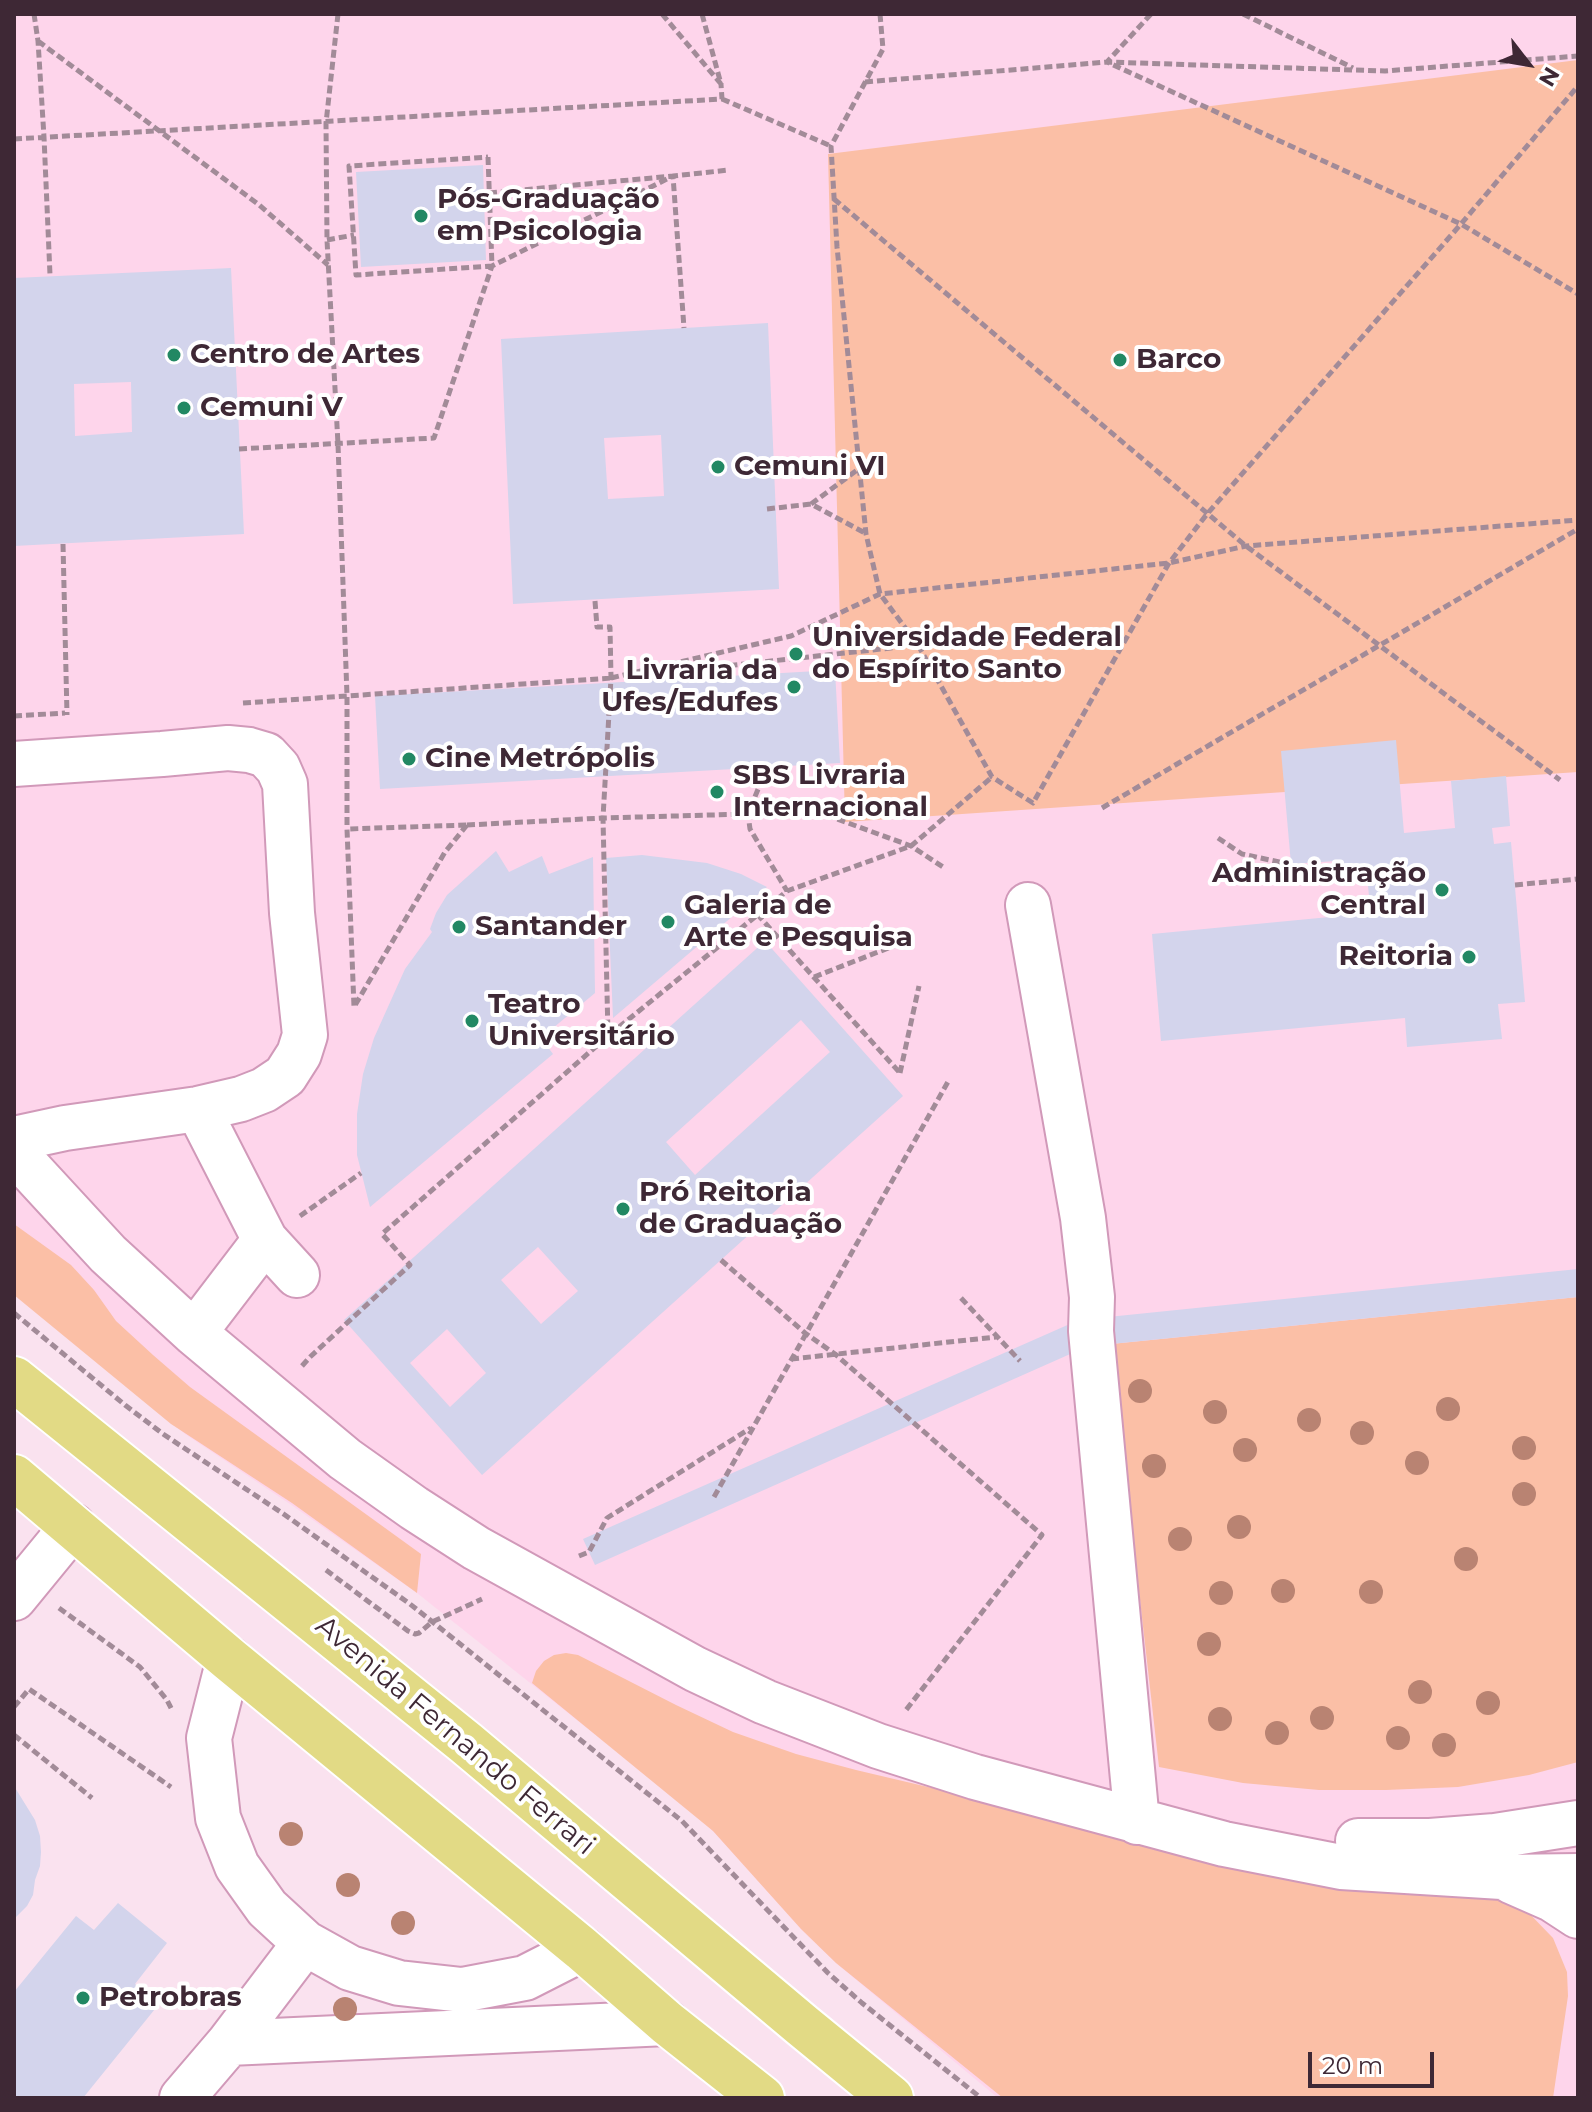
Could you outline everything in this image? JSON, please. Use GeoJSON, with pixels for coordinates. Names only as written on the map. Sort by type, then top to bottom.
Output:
{"type":"FeatureCollection","features":[{"type":"Feature","properties":{"kind":"main road","name":"Avenida Fernando Ferrari"},"geometry":{"type":"LineString","coordinates":[[14,1379],[454,1733],[891,2098]]}},
{"type":"Feature","properties":{"kind":"main road"},"geometry":{"type":"LineString","coordinates":[[14,1477],[229,1659],[582,1949],[752,2095]]}},
{"type":"Feature","properties":{"kind":"street"},"geometry":{"type":"LineString","coordinates":[[14,764],[228,748],[266,755],[278,768],[285,784],[292,913],[305,1035],[299,1054],[285,1076],[264,1090],[241,1099],[14,1139]]}},
{"type":"Feature","properties":{"kind":"street"},"geometry":{"type":"LineString","coordinates":[[1028,905],[1083,1218],[1137,1822]]}},
{"type":"Feature","properties":{"kind":"street"},"geometry":{"type":"LineString","coordinates":[[198,1109],[280,1230],[297,1275]]}},
{"type":"Feature","properties":{"kind":"street"},"geometry":{"type":"LineString","coordinates":[[14,1152],[108,1254],[194,1333],[345,1459],[476,1548],[695,1669],[765,1702],[878,1746],[975,1777],[1224,1844],[1341,1867],[1502,1877],[1578,1876]]}},
{"type":"Feature","properties":{"kind":"street"},"geometry":{"type":"LineString","coordinates":[[14,1201],[108,1254]]}},
{"type":"Feature","properties":{"kind":"street"},"geometry":{"type":"LineString","coordinates":[[194,1333],[280,1230]]}},
{"type":"Feature","properties":{"kind":"street"},"geometry":{"type":"LineString","coordinates":[[14,1598],[73,1526]]}},
{"type":"Feature","properties":{"kind":"street"},"geometry":{"type":"LineString","coordinates":[[229,1659],[209,1738],[218,1818],[237,1866],[267,1908],[305,1943],[350,1968],[399,1983],[462,1990],[525,1978],[582,1949]]}},
{"type":"Feature","properties":{"kind":"street"},"geometry":{"type":"LineString","coordinates":[[1224,1844],[1430,1841],[1495,1836],[1578,1823]]}},
{"type":"Feature","properties":{"kind":"street"},"geometry":{"type":"LineString","coordinates":[[1502,1877],[1552,1899],[1578,1916]]}},
{"type":"Feature","properties":{"kind":"street"},"geometry":{"type":"LineString","coordinates":[[182,2098],[229,2043],[305,1943]]}},
{"type":"Feature","properties":{"kind":"street"},"geometry":{"type":"LineString","coordinates":[[229,2043],[667,2023]]}},
{"type":"Feature","properties":{"kind":"path"},"geometry":{"type":"LineString","coordinates":[[34,14],[44,137],[50,275]]}},
{"type":"Feature","properties":{"kind":"path"},"geometry":{"type":"LineString","coordinates":[[338,14],[326,123],[327,240],[347,696],[347,829],[354,1007],[445,852],[467,825]]}},
{"type":"Feature","properties":{"kind":"path"},"geometry":{"type":"LineString","coordinates":[[662,14],[721,84]]}},
{"type":"Feature","properties":{"kind":"path"},"geometry":{"type":"LineString","coordinates":[[702,14],[721,84],[722,99]]}},
{"type":"Feature","properties":{"kind":"path"},"geometry":{"type":"LineString","coordinates":[[880,14],[883,49],[831,146],[866,534],[880,594],[918,645],[992,777],[1033,803],[1169,563],[1207,514],[1578,86]]}},
{"type":"Feature","properties":{"kind":"path"},"geometry":{"type":"LineString","coordinates":[[1107,62],[1151,14]]}},
{"type":"Feature","properties":{"kind":"path"},"geometry":{"type":"LineString","coordinates":[[1243,14],[1357,70]]}},
{"type":"Feature","properties":{"kind":"path"},"geometry":{"type":"LineString","coordinates":[[38,41],[258,204],[329,266]]}},
{"type":"Feature","properties":{"kind":"path"},"geometry":{"type":"LineString","coordinates":[[865,82],[1107,62],[1385,71],[1578,56]]}},
{"type":"Feature","properties":{"kind":"path"},"geometry":{"type":"LineString","coordinates":[[1107,62],[1461,224],[1578,294]]}},
{"type":"Feature","properties":{"kind":"path"},"geometry":{"type":"LineString","coordinates":[[14,139],[722,99],[831,146]]}},
{"type":"Feature","properties":{"kind":"path"},"geometry":{"type":"LineString","coordinates":[[239,449],[434,438],[492,266],[488,157],[349,166],[356,275],[492,266],[673,176]]}},
{"type":"Feature","properties":{"kind":"path"},"geometry":{"type":"LineString","coordinates":[[489,193],[729,170]]}},
{"type":"Feature","properties":{"kind":"path"},"geometry":{"type":"LineString","coordinates":[[673,176],[684,328]]}},
{"type":"Feature","properties":{"kind":"path"},"geometry":{"type":"LineString","coordinates":[[834,199],[1246,546],[1560,780]]}},
{"type":"Feature","properties":{"kind":"path"},"geometry":{"type":"LineString","coordinates":[[327,240],[354,235]]}},
{"type":"Feature","properties":{"kind":"path"},"geometry":{"type":"LineString","coordinates":[[767,509],[811,504],[860,468]]}},
{"type":"Feature","properties":{"kind":"path"},"geometry":{"type":"LineString","coordinates":[[811,504],[866,534]]}},
{"type":"Feature","properties":{"kind":"path"},"geometry":{"type":"LineString","coordinates":[[611,678],[791,636],[880,594],[1169,563],[1246,546],[1578,520]]}},
{"type":"Feature","properties":{"kind":"path"},"geometry":{"type":"LineString","coordinates":[[1102,808],[1578,529]]}},
{"type":"Feature","properties":{"kind":"path"},"geometry":{"type":"LineString","coordinates":[[63,544],[67,713],[65,761]]}},
{"type":"Feature","properties":{"kind":"path"},"geometry":{"type":"LineString","coordinates":[[595,601],[597,627],[610,627],[611,678],[603,818],[608,1036]]}},
{"type":"Feature","properties":{"kind":"path"},"geometry":{"type":"LineString","coordinates":[[347,696],[611,678],[918,645]]}},
{"type":"Feature","properties":{"kind":"path"},"geometry":{"type":"LineString","coordinates":[[767,767],[748,814],[750,829],[787,891]]}},
{"type":"Feature","properties":{"kind":"path"},"geometry":{"type":"LineString","coordinates":[[310,1357],[410,1265],[382,1234],[608,1036],[787,891],[911,846],[992,777]]}},
{"type":"Feature","properties":{"kind":"path"},"geometry":{"type":"LineString","coordinates":[[347,829],[818,812],[911,846],[943,867]]}},
{"type":"Feature","properties":{"kind":"path"},"geometry":{"type":"LineString","coordinates":[[1218,838],[1242,854],[1326,872]]}},
{"type":"Feature","properties":{"kind":"path"},"geometry":{"type":"LineString","coordinates":[[1515,885],[1578,879]]}},
{"type":"Feature","properties":{"kind":"path"},"geometry":{"type":"LineString","coordinates":[[757,914],[900,1073],[919,986]]}},
{"type":"Feature","properties":{"kind":"path"},"geometry":{"type":"LineString","coordinates":[[814,977],[914,938]]}},
{"type":"Feature","properties":{"kind":"path"},"geometry":{"type":"LineString","coordinates":[[714,1497],[949,1080]]}},
{"type":"Feature","properties":{"kind":"path"},"geometry":{"type":"LineString","coordinates":[[280,1230],[361,1173]]}},
{"type":"Feature","properties":{"kind":"path"},"geometry":{"type":"LineString","coordinates":[[721,1260],[805,1333],[835,1354],[1042,1535],[878,1746]]}},
{"type":"Feature","properties":{"kind":"path"},"geometry":{"type":"LineString","coordinates":[[961,1298],[1020,1361]]}},
{"type":"Feature","properties":{"kind":"path"},"geometry":{"type":"LineString","coordinates":[[14,1313],[163,1434],[285,1515],[410,1604],[682,1821],[828,1973],[981,2098]]}},
{"type":"Feature","properties":{"kind":"path"},"geometry":{"type":"LineString","coordinates":[[791,1359],[996,1337]]}},
{"type":"Feature","properties":{"kind":"path"},"geometry":{"type":"LineString","coordinates":[[589,1552],[607,1518],[751,1428]]}},
{"type":"Feature","properties":{"kind":"path"},"geometry":{"type":"LineString","coordinates":[[14,1707],[29,1689],[218,1818]]}},
{"type":"Feature","properties":{"kind":"path"},"geometry":{"type":"LineString","coordinates":[[14,1735],[92,1798]]}},
{"type":"Feature","properties":{"kind":"shaded area","name":"Universidade Federal do Espírito Santo"},"geometry":{"type":"Polygon","coordinates":[[[14,14],[1578,14],[1578,2098],[998,2098],[836,1963],[801,1929],[713,1831],[685,1806],[417,1593],[185,1434],[14,1294],[14,14]]]}},
{"type":"Feature","properties":{"kind":"shaded area"},"geometry":{"type":"Polygon","coordinates":[[[1578,60],[1578,772],[845,822],[828,154],[1578,60]]]}},
{"type":"Feature","properties":{"kind":"shaded area"},"geometry":{"type":"Polygon","coordinates":[[[14,1224],[71,1265],[116,1321],[190,1387],[421,1554],[417,1593],[292,1503],[171,1424],[14,1295],[14,1224]]]}},
{"type":"Feature","properties":{"kind":"shaded area"},"geometry":{"type":"Polygon","coordinates":[[[1578,1297],[1578,1762],[1529,1775],[1458,1787],[1386,1790],[1319,1790],[1243,1783],[1159,1767],[1111,1344],[1578,1297]]]}},
{"type":"Feature","properties":{"kind":"shaded area"},"geometry":{"type":"Polygon","coordinates":[[[566,1653],[578,1655],[733,1732],[796,1754],[856,1770],[1017,1808],[1442,1877],[1522,1906],[1553,1938],[1567,1972],[1568,1996],[1553,2098],[1003,2098],[836,1963],[801,1929],[713,1831],[532,1683],[544,1661],[566,1653]]]}},
{"type":"Feature","properties":{"kind":"building","name":"Pós-Graduação em Psicologia"},"geometry":{"type":"Polygon","coordinates":[[[483,165],[486,260],[361,267],[356,172],[483,165]]]}},
{"type":"Feature","properties":{"kind":"building","name":"Cemuni V"},"geometry":{"type":"Polygon","coordinates":[[[231,268],[244,534],[14,546],[14,278],[231,268]],[[131,382],[74,384],[75,436],[132,432],[131,382]]]}},
{"type":"Feature","properties":{"kind":"building","name":"Cemuni VI"},"geometry":{"type":"Polygon","coordinates":[[[768,323],[779,589],[513,604],[501,339],[768,323]],[[661,435],[604,438],[608,499],[664,496],[661,435]]]}},
{"type":"Feature","properties":{"kind":"building"},"geometry":{"type":"Polygon","coordinates":[[[835,670],[840,763],[380,789],[375,696],[835,670]]]}},
{"type":"Feature","properties":{"kind":"building","name":"Administração Central"},"geometry":{"type":"Polygon","coordinates":[[[1396,740],[1404,833],[1455,828],[1451,781],[1506,776],[1510,826],[1492,828],[1494,844],[1511,842],[1525,1002],[1498,1004],[1502,1039],[1407,1047],[1405,1018],[1161,1041],[1152,934],[1340,916],[1339,899],[1369,896],[1367,876],[1338,879],[1336,861],[1291,864],[1281,751],[1396,740]]]}},
{"type":"Feature","properties":{"kind":"building","name":"Teatro Universitário"},"geometry":{"type":"Polygon","coordinates":[[[496,851],[509,872],[542,856],[549,874],[593,857],[595,993],[541,1038],[553,1054],[370,1207],[357,1155],[357,1114],[363,1074],[374,1038],[405,969],[432,932],[430,929],[436,913],[447,895],[496,851]]]}},
{"type":"Feature","properties":{"kind":"building","name":"Galeria de Arte e Pesquisa"},"geometry":{"type":"Polygon","coordinates":[[[642,855],[707,863],[741,874],[767,887],[613,1018],[606,858],[642,855]]]}},
{"type":"Feature","properties":{"kind":"building","name":"Pró Reitoria de Graduação"},"geometry":{"type":"Polygon","coordinates":[[[765,941],[903,1096],[482,1475],[344,1320],[765,941]],[[801,1020],[666,1142],[695,1175],[830,1052],[801,1020]],[[538,1247],[501,1280],[541,1324],[578,1291],[538,1247]],[[447,1329],[410,1363],[450,1407],[486,1373],[447,1329]]]}},
{"type":"Feature","properties":{"kind":"building"},"geometry":{"type":"Polygon","coordinates":[[[1578,1269],[1578,1297],[1111,1344],[1108,1317],[1578,1269]]]}},
{"type":"Feature","properties":{"kind":"building"},"geometry":{"type":"Polygon","coordinates":[[[1072,1323],[1077,1351],[595,1565],[583,1539],[1072,1323]]]}},
{"type":"Feature","properties":{"kind":"building"},"geometry":{"type":"Polygon","coordinates":[[[14,1786],[35,1820],[41,1852],[33,1895],[14,1919],[14,1786]]]}},
{"type":"Feature","properties":{"kind":"building","name":"Petrobras"},"geometry":{"type":"Polygon","coordinates":[[[118,1903],[167,1943],[135,1984],[159,2004],[83,2098],[14,2098],[14,1992],[76,1916],[94,1930],[118,1903]]]}},
{"type":"Feature","properties":{"kind":"place","name":"Pós-Graduação em Psicologia"},"geometry":{"type":"Point","coordinates":[421,216]}},
{"type":"Feature","properties":{"kind":"place","name":"Centro de Artes"},"geometry":{"type":"Point","coordinates":[174,355]}},
{"type":"Feature","properties":{"kind":"place","name":"Barco"},"geometry":{"type":"Point","coordinates":[1120,360]}},
{"type":"Feature","properties":{"kind":"place","name":"Cemuni V"},"geometry":{"type":"Point","coordinates":[184,408]}},
{"type":"Feature","properties":{"kind":"place","name":"Cemuni VI"},"geometry":{"type":"Point","coordinates":[718,467]}},
{"type":"Feature","properties":{"kind":"place","name":"Universidade Federal do Espírito Santo"},"geometry":{"type":"Point","coordinates":[796,654]}},
{"type":"Feature","properties":{"kind":"place","name":"Livraria da Ufes/Edufes"},"geometry":{"type":"Point","coordinates":[794,687]}},
{"type":"Feature","properties":{"kind":"place","name":"Cine Metrópolis"},"geometry":{"type":"Point","coordinates":[409,759]}},
{"type":"Feature","properties":{"kind":"place","name":"SBS Livraria Internacional"},"geometry":{"type":"Point","coordinates":[717,792]}},
{"type":"Feature","properties":{"kind":"place","name":"Administração Central"},"geometry":{"type":"Point","coordinates":[1442,890]}},
{"type":"Feature","properties":{"kind":"place","name":"Galeria de Arte e Pesquisa"},"geometry":{"type":"Point","coordinates":[668,922]}},
{"type":"Feature","properties":{"kind":"place","name":"Santander"},"geometry":{"type":"Point","coordinates":[459,927]}},
{"type":"Feature","properties":{"kind":"place","name":"Reitoria"},"geometry":{"type":"Point","coordinates":[1469,957]}},
{"type":"Feature","properties":{"kind":"place","name":"Teatro Universitário"},"geometry":{"type":"Point","coordinates":[472,1021]}},
{"type":"Feature","properties":{"kind":"place","name":"Pró Reitoria de Graduação"},"geometry":{"type":"Point","coordinates":[623,1209]}},
{"type":"Feature","properties":{"kind":"place","name":"Petrobras"},"geometry":{"type":"Point","coordinates":[83,1998]}}]}
